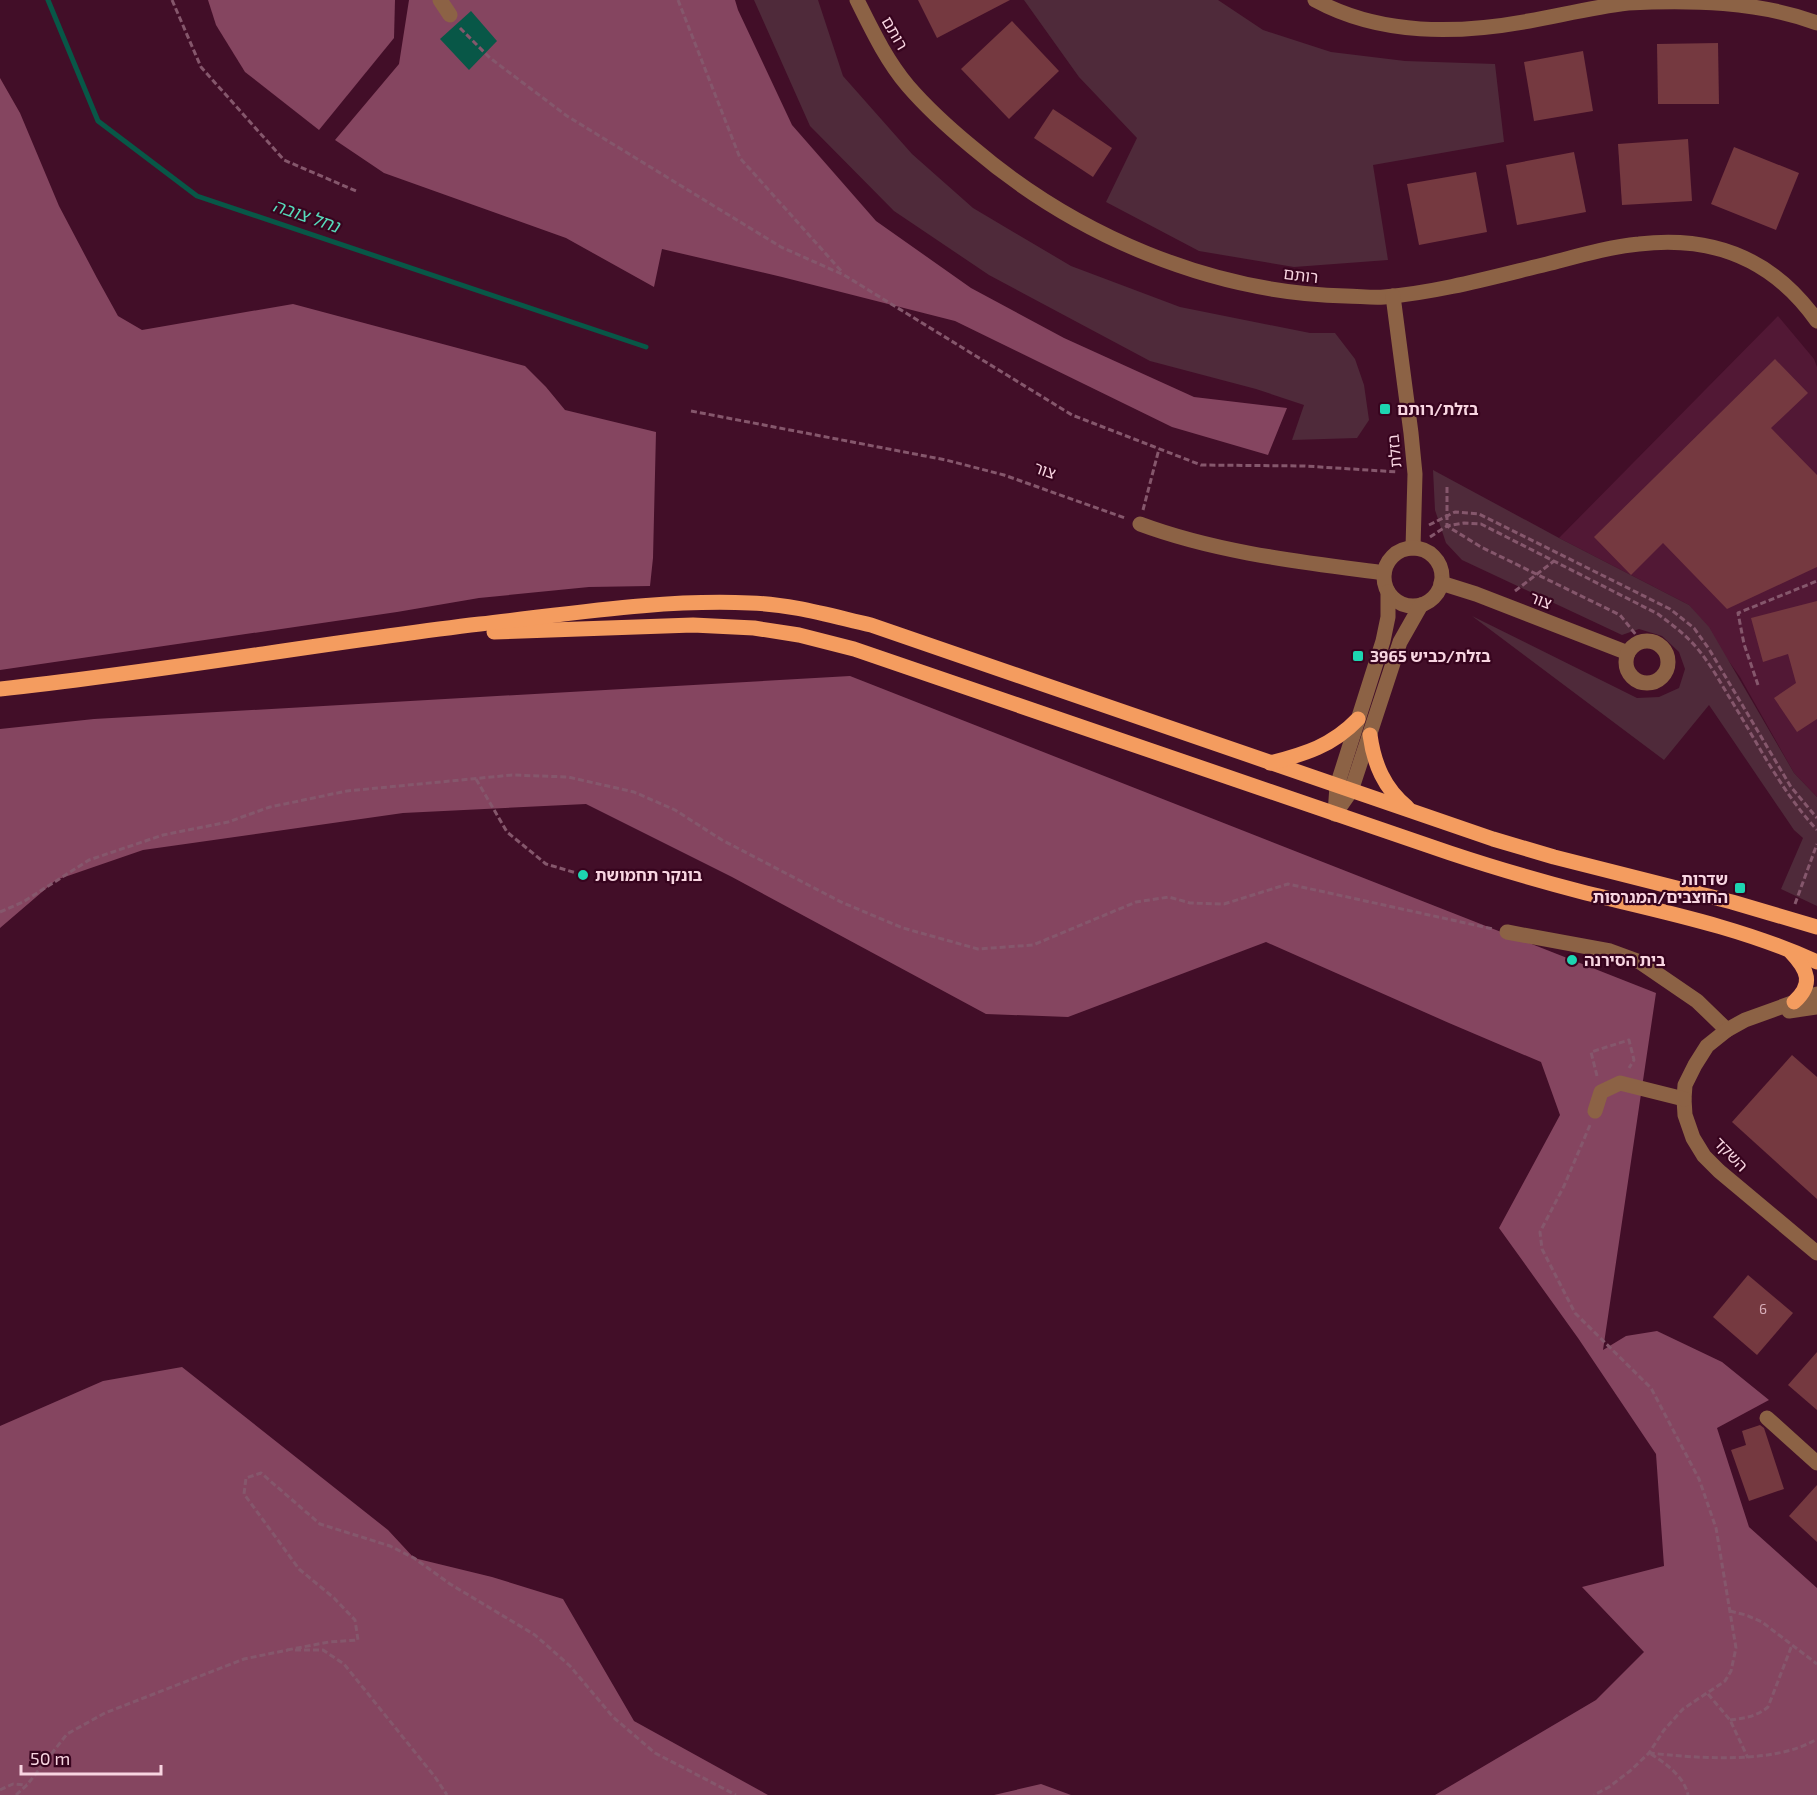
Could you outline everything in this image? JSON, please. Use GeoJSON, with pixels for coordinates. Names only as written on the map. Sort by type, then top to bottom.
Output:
{"type":"FeatureCollection","features":[{"type":"Feature","properties":{"kind":"main road"},"geometry":{"type":"LineString","coordinates":[[0,690],[389,635],[646,605],[752,603],[805,610],[871,625],[1493,839],[1554,857],[1732,902],[1817,927]]}},
{"type":"Feature","properties":{"kind":"main road"},"geometry":{"type":"LineString","coordinates":[[389,635],[693,625],[754,628],[799,635],[854,649],[1516,875],[1721,926],[1787,948],[1817,962]]}},
{"type":"Feature","properties":{"kind":"main road"},"geometry":{"type":"LineString","coordinates":[[1270,763],[1319,748],[1345,732],[1358,719]]}},
{"type":"Feature","properties":{"kind":"main road"},"geometry":{"type":"LineString","coordinates":[[1370,735],[1376,764],[1383,779],[1391,792],[1414,813]]}},
{"type":"Feature","properties":{"kind":"main road"},"geometry":{"type":"LineString","coordinates":[[1787,948],[1802,967],[1808,984],[1804,993],[1794,1002]]}},
{"type":"Feature","properties":{"kind":"street"},"geometry":{"type":"LineString","coordinates":[[440,0],[450,15]]}},
{"type":"Feature","properties":{"kind":"street","name":"רותם"},"geometry":{"type":"LineString","coordinates":[[857,0],[880,47],[908,85],[945,125],[992,164],[1045,201],[1105,234],[1169,262],[1238,283],[1309,295],[1382,297],[1455,287],[1607,249],[1640,243],[1672,242],[1703,245],[1732,252],[1758,264],[1783,281],[1804,302],[1817,321]]}},
{"type":"Feature","properties":{"kind":"street"},"geometry":{"type":"LineString","coordinates":[[1315,0],[1357,18],[1390,26],[1423,29],[1458,30],[1493,27],[1629,3],[1687,1],[1745,5],[1817,23]]}},
{"type":"Feature","properties":{"kind":"street","name":"בזלת"},"geometry":{"type":"LineString","coordinates":[[1393,296],[1415,474],[1414,540]]}},
{"type":"Feature","properties":{"kind":"street"},"geometry":{"type":"LineString","coordinates":[[1140,524],[1236,551],[1384,573]]}},
{"type":"Feature","properties":{"kind":"street"},"geometry":{"type":"LineString","coordinates":[[1414,540],[1436,559],[1440,566],[1441,583],[1434,597],[1421,605],[1411,606],[1402,604],[1388,592],[1384,583],[1384,573],[1391,558],[1414,540]]}},
{"type":"Feature","properties":{"kind":"street","name":"צור"},"geometry":{"type":"LineString","coordinates":[[1441,583],[1500,603],[1628,653]]}},
{"type":"Feature","properties":{"kind":"street"},"geometry":{"type":"LineString","coordinates":[[1344,788],[1358,719],[1383,642],[1388,617],[1388,592]]}},
{"type":"Feature","properties":{"kind":"street"},"geometry":{"type":"LineString","coordinates":[[1335,814],[1344,788],[1370,735],[1400,642],[1421,605]]}},
{"type":"Feature","properties":{"kind":"street"},"geometry":{"type":"LineString","coordinates":[[1641,641],[1654,641],[1664,648],[1669,660],[1663,677],[1653,682],[1646,683],[1633,678],[1626,666],[1631,648],[1641,641]]}},
{"type":"Feature","properties":{"kind":"street"},"geometry":{"type":"LineString","coordinates":[[1507,932],[1611,951],[1640,962],[1697,1001],[1726,1030]]}},
{"type":"Feature","properties":{"kind":"street","name":"השקד"},"geometry":{"type":"LineString","coordinates":[[1817,994],[1745,1020],[1726,1030],[1707,1046],[1695,1065],[1686,1085],[1684,1099],[1685,1115],[1693,1138],[1704,1156],[1817,1253]]}},
{"type":"Feature","properties":{"kind":"street","name":"השקד"},"geometry":{"type":"LineString","coordinates":[[1765,1014],[1817,1007]]}},
{"type":"Feature","properties":{"kind":"street"},"geometry":{"type":"LineString","coordinates":[[1595,1111],[1601,1092],[1620,1083],[1684,1099]]}},
{"type":"Feature","properties":{"kind":"street"},"geometry":{"type":"LineString","coordinates":[[1767,1418],[1817,1463]]}},
{"type":"Feature","properties":{"kind":"path"},"geometry":{"type":"LineString","coordinates":[[172,0],[201,67],[284,160],[356,191]]}},
{"type":"Feature","properties":{"kind":"path"},"geometry":{"type":"LineString","coordinates":[[678,0],[740,158],[844,274]]}},
{"type":"Feature","properties":{"kind":"path"},"geometry":{"type":"LineString","coordinates":[[450,15],[490,58],[567,116],[781,247],[844,274],[1072,415],[1201,465],[1305,466],[1415,474]]}},
{"type":"Feature","properties":{"kind":"path","name":"צור"},"geometry":{"type":"LineString","coordinates":[[691,411],[946,460],[1004,475],[1140,524]]}},
{"type":"Feature","properties":{"kind":"path"},"geometry":{"type":"LineString","coordinates":[[1140,524],[1159,449]]}},
{"type":"Feature","properties":{"kind":"path"},"geometry":{"type":"LineString","coordinates":[[1448,486],[1447,525],[1481,547],[1620,615],[1641,641]]}},
{"type":"Feature","properties":{"kind":"path"},"geometry":{"type":"LineString","coordinates":[[1414,540],[1455,512],[1479,514],[1670,609],[1694,628],[1709,649],[1791,787],[1817,818]]}},
{"type":"Feature","properties":{"kind":"path"},"geometry":{"type":"LineString","coordinates":[[1500,603],[1554,561]]}},
{"type":"Feature","properties":{"kind":"path"},"geometry":{"type":"LineString","coordinates":[[1758,685],[1744,644],[1738,614],[1817,581]]}},
{"type":"Feature","properties":{"kind":"path"},"geometry":{"type":"LineString","coordinates":[[0,912],[23,902],[89,860],[163,835],[228,822],[270,807],[347,791],[512,775],[568,777],[634,792],[675,810],[722,840],[841,902],[903,928],[978,950],[1033,945],[1137,902],[1169,897],[1190,903],[1224,904],[1288,884],[1507,932]]}},
{"type":"Feature","properties":{"kind":"path"},"geometry":{"type":"LineString","coordinates":[[476,779],[507,832],[546,864],[583,875]]}},
{"type":"Feature","properties":{"kind":"path"},"geometry":{"type":"LineString","coordinates":[[1790,918],[1817,844]]}},
{"type":"Feature","properties":{"kind":"path"},"geometry":{"type":"LineString","coordinates":[[1601,1092],[1591,1052],[1629,1040],[1634,1060],[1620,1083]]}},
{"type":"Feature","properties":{"kind":"path"},"geometry":{"type":"LineString","coordinates":[[1594,1795],[1610,1787],[1649,1753],[1664,1730],[1683,1709],[1725,1681],[1731,1671],[1736,1648],[1716,1528],[1700,1479],[1651,1388],[1575,1313],[1542,1249],[1540,1232],[1564,1186],[1595,1111]]}},
{"type":"Feature","properties":{"kind":"path"},"geometry":{"type":"LineString","coordinates":[[16,1795],[27,1785],[67,1734],[105,1713],[244,1659],[330,1642],[358,1640],[355,1620],[334,1598],[299,1569],[244,1494],[246,1478],[261,1473],[320,1524],[390,1546],[414,1558],[450,1584],[535,1635],[570,1666],[613,1717],[655,1753],[736,1795]]}},
{"type":"Feature","properties":{"kind":"path"},"geometry":{"type":"LineString","coordinates":[[1730,1611],[1762,1622],[1817,1664]]}},
{"type":"Feature","properties":{"kind":"path"},"geometry":{"type":"LineString","coordinates":[[1730,1720],[1750,1717],[1761,1713],[1768,1707],[1792,1645]]}},
{"type":"Feature","properties":{"kind":"path"},"geometry":{"type":"LineString","coordinates":[[287,1650],[323,1650],[344,1664],[447,1795]]}},
{"type":"Feature","properties":{"kind":"path"},"geometry":{"type":"LineString","coordinates":[[1708,1694],[1730,1720],[1748,1758]]}},
{"type":"Feature","properties":{"kind":"path"},"geometry":{"type":"LineString","coordinates":[[1649,1753],[1748,1758],[1789,1751],[1817,1739]]}},
{"type":"Feature","properties":{"kind":"path"},"geometry":{"type":"LineString","coordinates":[[1649,1753],[1667,1764],[1683,1784],[1688,1795]]}},
{"type":"Feature","properties":{"kind":"path"},"geometry":{"type":"LineString","coordinates":[[0,1790],[13,1784],[27,1785]]}},
{"type":"Feature","properties":{"kind":"shaded area"},"geometry":{"type":"Polygon","coordinates":[[[208,0],[395,0],[394,38],[319,130],[245,72],[216,25],[208,0]]]}},
{"type":"Feature","properties":{"kind":"shaded area"},"geometry":{"type":"Polygon","coordinates":[[[409,0],[735,0],[792,125],[876,221],[971,288],[1064,338],[1194,397],[1287,408],[1268,455],[1172,427],[955,321],[662,249],[654,287],[566,238],[384,173],[335,140],[399,64],[409,0]]]}},
{"type":"Feature","properties":{"kind":"shaded area"},"geometry":{"type":"Polygon","coordinates":[[[754,0],[818,0],[843,76],[912,154],[973,208],[1071,266],[1180,307],[1310,333],[1335,333],[1355,359],[1364,385],[1369,420],[1357,438],[1292,440],[1304,405],[1256,389],[1150,361],[989,275],[894,211],[810,126],[754,0]]]}},
{"type":"Feature","properties":{"kind":"shaded area"},"geometry":{"type":"Polygon","coordinates":[[[1024,0],[1218,0],[1263,30],[1331,52],[1405,61],[1495,64],[1504,142],[1373,165],[1388,260],[1294,267],[1199,251],[1106,202],[1137,138],[1079,77],[1024,0]]]}},
{"type":"Feature","properties":{"kind":"shaded area"},"geometry":{"type":"Polygon","coordinates":[[[471,11],[497,41],[469,70],[440,39],[471,11]]]}},
{"type":"Feature","properties":{"kind":"shaded area"},"geometry":{"type":"Polygon","coordinates":[[[0,78],[20,113],[59,206],[118,316],[142,330],[293,304],[525,366],[565,410],[656,432],[653,558],[650,586],[589,587],[479,598],[0,670],[0,78]]]}},
{"type":"Feature","properties":{"kind":"shaded area"},"geometry":{"type":"Polygon","coordinates":[[[1778,316],[1814,359],[1817,367],[1817,797],[1794,773],[1740,677],[1689,605],[1559,538],[1778,316]]]}},
{"type":"Feature","properties":{"kind":"shaded area"},"geometry":{"type":"Polygon","coordinates":[[[1433,470],[1689,605],[1709,627],[1794,773],[1817,797],[1817,906],[1781,889],[1803,838],[1794,830],[1709,705],[1664,760],[1472,616],[1637,698],[1659,697],[1679,688],[1685,669],[1679,652],[1662,636],[1639,629],[1622,635],[1462,560],[1446,543],[1435,510],[1433,470]]]}},
{"type":"Feature","properties":{"kind":"shaded area"},"geometry":{"type":"Polygon","coordinates":[[[850,676],[1656,993],[1603,1350],[1626,1336],[1657,1331],[1722,1362],[1769,1400],[1717,1428],[1749,1527],[1817,1588],[1817,1795],[1435,1795],[1596,1700],[1644,1652],[1582,1587],[1664,1566],[1656,1454],[1578,1338],[1499,1228],[1560,1115],[1541,1062],[1266,942],[1068,1017],[986,1014],[732,877],[586,804],[403,813],[143,850],[56,880],[0,928],[0,729],[94,719],[850,676]]]}},
{"type":"Feature","properties":{"kind":"shaded area"},"geometry":{"type":"Polygon","coordinates":[[[182,1367],[388,1530],[414,1558],[492,1577],[563,1599],[634,1721],[768,1795],[0,1795],[0,1426],[103,1381],[182,1367]]]}},
{"type":"Feature","properties":{"kind":"shaded area"},"geometry":{"type":"Polygon","coordinates":[[[1041,1784],[1071,1795],[994,1795],[1041,1784]]]}},
{"type":"Feature","properties":{"kind":"building"},"geometry":{"type":"Polygon","coordinates":[[[918,0],[1010,0],[937,38],[918,0]]]}},
{"type":"Feature","properties":{"kind":"building"},"geometry":{"type":"Polygon","coordinates":[[[1012,21],[1059,71],[1009,119],[961,69],[1012,21]]]}},
{"type":"Feature","properties":{"kind":"building"},"geometry":{"type":"Polygon","coordinates":[[[1718,43],[1719,104],[1658,104],[1657,44],[1718,43]]]}},
{"type":"Feature","properties":{"kind":"building"},"geometry":{"type":"Polygon","coordinates":[[[1583,51],[1593,111],[1534,121],[1524,62],[1583,51]]]}},
{"type":"Feature","properties":{"kind":"building"},"geometry":{"type":"Polygon","coordinates":[[[1053,109],[1112,148],[1093,177],[1034,138],[1053,109]]]}},
{"type":"Feature","properties":{"kind":"building"},"geometry":{"type":"Polygon","coordinates":[[[1688,139],[1692,201],[1622,205],[1618,144],[1688,139]]]}},
{"type":"Feature","properties":{"kind":"building"},"geometry":{"type":"Polygon","coordinates":[[[1734,147],[1799,173],[1776,230],[1711,204],[1734,147]]]}},
{"type":"Feature","properties":{"kind":"building"},"geometry":{"type":"Polygon","coordinates":[[[1574,152],[1586,212],[1517,225],[1506,165],[1574,152]]]}},
{"type":"Feature","properties":{"kind":"building"},"geometry":{"type":"Polygon","coordinates":[[[1476,172],[1487,232],[1419,245],[1407,184],[1476,172]]]}},
{"type":"Feature","properties":{"kind":"building"},"geometry":{"type":"Polygon","coordinates":[[[1775,359],[1808,393],[1771,428],[1817,475],[1817,567],[1727,609],[1663,543],[1631,575],[1594,537],[1775,359]]]}},
{"type":"Feature","properties":{"kind":"building"},"geometry":{"type":"Polygon","coordinates":[[[1817,601],[1817,719],[1797,732],[1774,698],[1796,683],[1788,654],[1763,662],[1751,618],[1817,601]]]}},
{"type":"Feature","properties":{"kind":"building"},"geometry":{"type":"Polygon","coordinates":[[[1792,1055],[1817,1077],[1817,1199],[1732,1122],[1792,1055]]]}},
{"type":"Feature","properties":{"kind":"building"},"geometry":{"type":"Polygon","coordinates":[[[1748,1275],[1793,1313],[1757,1355],[1713,1317],[1748,1275]]]}},
{"type":"Feature","properties":{"kind":"building"},"geometry":{"type":"Polygon","coordinates":[[[1817,1352],[1817,1410],[1788,1385],[1817,1352]]]}},
{"type":"Feature","properties":{"kind":"building"},"geometry":{"type":"Polygon","coordinates":[[[1760,1425],[1764,1428],[1784,1489],[1749,1501],[1731,1450],[1746,1445],[1742,1431],[1760,1425]]]}},
{"type":"Feature","properties":{"kind":"building"},"geometry":{"type":"Polygon","coordinates":[[[1817,1485],[1817,1542],[1789,1516],[1817,1485]]]}},
{"type":"Feature","properties":{"kind":"waterway","name":"נחל צובה"},"geometry":{"type":"LineString","coordinates":[[48,0],[98,121],[197,196],[646,347]]}},
{"type":"Feature","properties":{"kind":"place","name":"בזלת/רותם"},"geometry":{"type":"Point","coordinates":[1385,409]}},
{"type":"Feature","properties":{"kind":"place","name":"בזלת/כביש 3965"},"geometry":{"type":"Point","coordinates":[1358,656]}},
{"type":"Feature","properties":{"kind":"place","name":"בונקר תחמושת"},"geometry":{"type":"Point","coordinates":[583,875]}},
{"type":"Feature","properties":{"kind":"place","name":"שדרות החוצבים/המגרסות"},"geometry":{"type":"Point","coordinates":[1740,888]}},
{"type":"Feature","properties":{"kind":"place","name":"בית הסירנה"},"geometry":{"type":"Point","coordinates":[1572,960]}}]}
